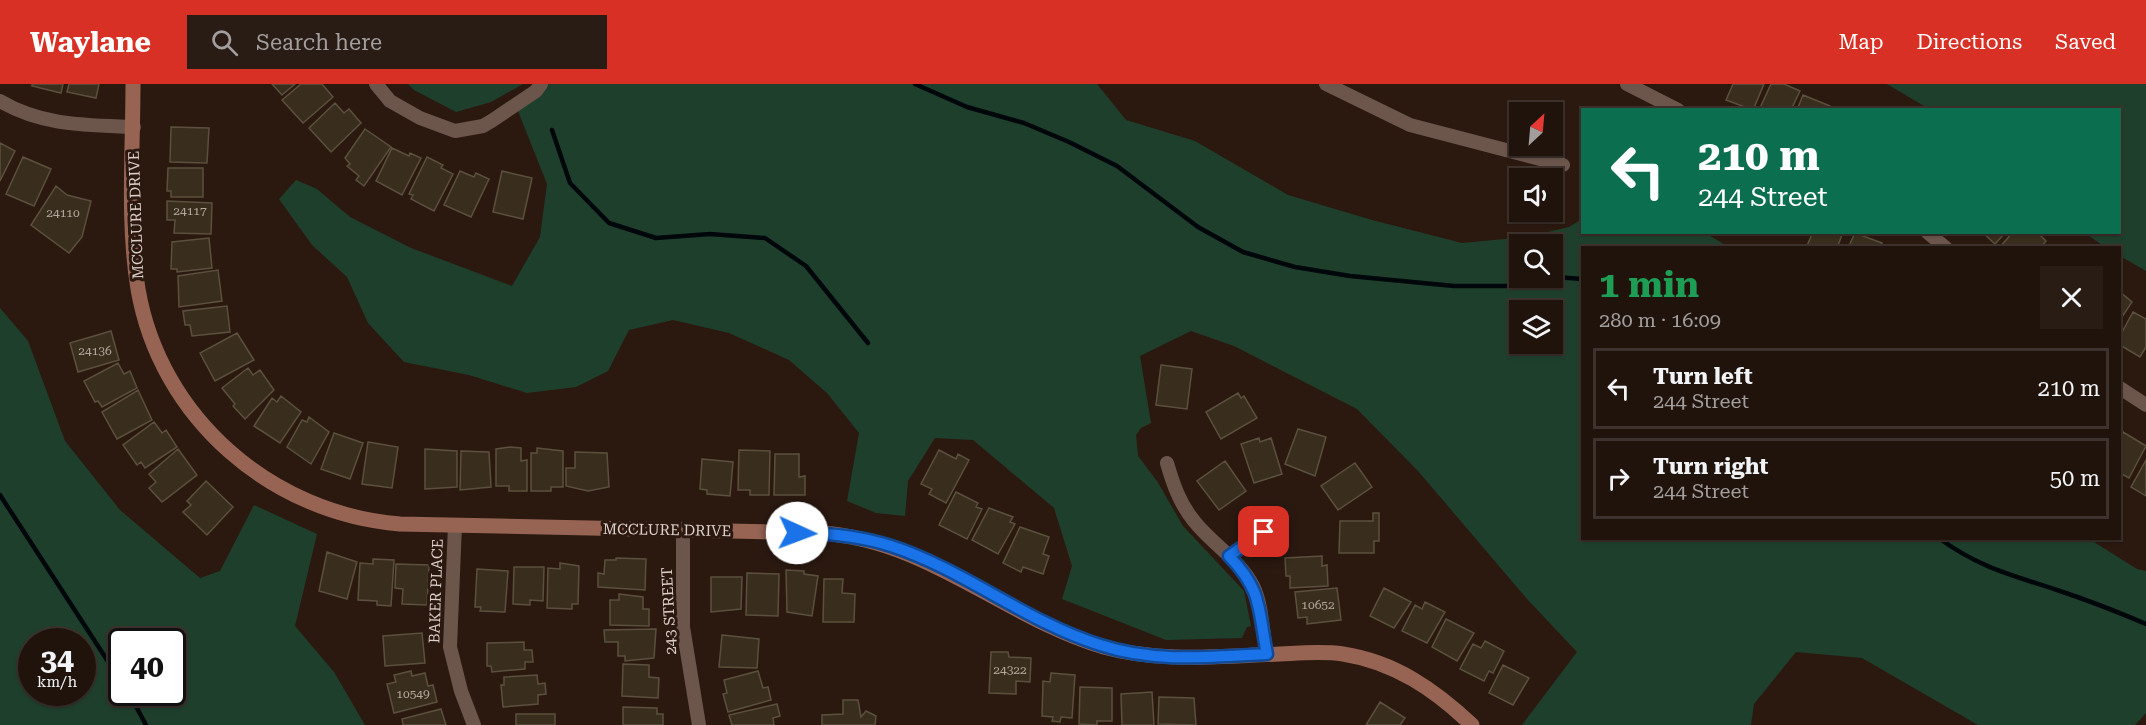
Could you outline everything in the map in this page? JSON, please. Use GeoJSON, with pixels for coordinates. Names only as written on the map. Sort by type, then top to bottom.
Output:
{"type":"FeatureCollection","features":[{"type":"Feature","properties":{"kind":"street","name":"MCCLURE DRIVE"},"geometry":{"type":"LineString","coordinates":[[133,84],[134,259],[149,333],[169,375],[206,429],[229,452],[266,480],[320,507],[385,523],[820,533],[863,539],[918,556],[1072,635],[1102,646],[1162,658],[1322,652],[1371,661],[1424,685],[1472,725]]}},
{"type":"Feature","properties":{"kind":"street"},"geometry":{"type":"LineString","coordinates":[[376,84],[390,101],[420,118],[455,131],[483,126],[529,96],[541,84]]}},
{"type":"Feature","properties":{"kind":"street"},"geometry":{"type":"LineString","coordinates":[[1326,84],[1410,125],[1563,165]]}},
{"type":"Feature","properties":{"kind":"street"},"geometry":{"type":"LineString","coordinates":[[1627,84],[1674,108]]}},
{"type":"Feature","properties":{"kind":"street"},"geometry":{"type":"LineString","coordinates":[[0,101],[40,120],[134,127]]}},
{"type":"Feature","properties":{"kind":"street"},"geometry":{"type":"LineString","coordinates":[[1929,234],[1944,246]]}},
{"type":"Feature","properties":{"kind":"street"},"geometry":{"type":"LineString","coordinates":[[2121,389],[2146,405]]}},
{"type":"Feature","properties":{"kind":"street"},"geometry":{"type":"LineString","coordinates":[[1167,463],[1182,504],[1194,522],[1244,571],[1258,599],[1267,654]]}},
{"type":"Feature","properties":{"kind":"street"},"geometry":{"type":"LineString","coordinates":[[1229,556],[1280,520]]}},
{"type":"Feature","properties":{"kind":"street","name":"BAKER PLACE"},"geometry":{"type":"LineString","coordinates":[[455,525],[450,647],[461,691],[474,725]]}},
{"type":"Feature","properties":{"kind":"street","name":"243 STREET"},"geometry":{"type":"LineString","coordinates":[[683,530],[683,627],[699,725]]}},
{"type":"Feature","properties":{"kind":"green space"},"geometry":{"type":"Polygon","coordinates":[[[408,84],[523,84],[491,102],[456,112],[414,90],[408,84]]]}},
{"type":"Feature","properties":{"kind":"green space"},"geometry":{"type":"Polygon","coordinates":[[[541,84],[1097,84],[1126,120],[1195,141],[1288,195],[1462,243],[1509,239],[1509,288],[1563,288],[1563,234],[1540,234],[1569,227],[1581,220],[1581,234],[1707,234],[1727,246],[1581,246],[1581,540],[2091,540],[2137,569],[2146,571],[2146,713],[2135,725],[1978,725],[1862,658],[1796,652],[1754,704],[1751,725],[1522,725],[1577,652],[1528,600],[1418,471],[1357,409],[1234,346],[1191,331],[1140,356],[1151,423],[1141,428],[1136,435],[1138,456],[1157,481],[1183,526],[1244,591],[1251,626],[1247,627],[1242,638],[1166,640],[1062,599],[1072,566],[1054,508],[973,440],[935,438],[908,481],[905,516],[876,513],[847,501],[859,433],[827,393],[789,360],[729,333],[673,320],[629,330],[608,371],[576,387],[527,393],[469,375],[404,362],[368,323],[347,277],[312,245],[279,199],[296,180],[317,189],[350,217],[411,248],[512,286],[540,237],[547,184],[516,106],[541,84]]]}},
{"type":"Feature","properties":{"kind":"green space"},"geometry":{"type":"Polygon","coordinates":[[[1887,84],[2146,84],[2146,271],[2121,257],[2121,246],[2104,246],[2086,234],[2121,234],[2121,108],[1927,108],[1887,84]]]}},
{"type":"Feature","properties":{"kind":"green space"},"geometry":{"type":"Polygon","coordinates":[[[0,308],[28,341],[65,441],[120,510],[200,578],[220,571],[254,505],[317,534],[295,626],[334,672],[365,725],[0,725],[0,308]]]}},
{"type":"Feature","properties":{"kind":"building"},"geometry":{"type":"Polygon","coordinates":[[[32,84],[63,84],[61,93],[32,86],[32,84]]]}},
{"type":"Feature","properties":{"kind":"building"},"geometry":{"type":"Polygon","coordinates":[[[69,84],[99,84],[96,98],[67,92],[69,84]]]}},
{"type":"Feature","properties":{"kind":"building"},"geometry":{"type":"Polygon","coordinates":[[[272,84],[295,84],[282,95],[272,84]]]}},
{"type":"Feature","properties":{"kind":"building"},"geometry":{"type":"Polygon","coordinates":[[[301,84],[322,84],[333,97],[303,123],[282,100],[301,84]]]}},
{"type":"Feature","properties":{"kind":"building"},"geometry":{"type":"Polygon","coordinates":[[[1733,84],[1764,84],[1754,108],[1726,100],[1733,84]]]}},
{"type":"Feature","properties":{"kind":"building"},"geometry":{"type":"Polygon","coordinates":[[[1771,84],[1784,84],[1800,91],[1792,108],[1760,108],[1771,84]]]}},
{"type":"Feature","properties":{"kind":"building"},"geometry":{"type":"Polygon","coordinates":[[[1803,95],[1830,106],[1830,108],[1798,108],[1803,95]]]}},
{"type":"Feature","properties":{"kind":"building"},"geometry":{"type":"Polygon","coordinates":[[[335,103],[344,113],[349,109],[361,123],[331,152],[309,128],[335,103]]]}},
{"type":"Feature","properties":{"kind":"building"},"geometry":{"type":"Polygon","coordinates":[[[171,127],[209,128],[207,163],[170,162],[171,127]]]}},
{"type":"Feature","properties":{"kind":"building"},"geometry":{"type":"Polygon","coordinates":[[[365,129],[391,147],[364,186],[356,180],[359,176],[347,166],[350,164],[345,158],[365,129]]]}},
{"type":"Feature","properties":{"kind":"building"},"geometry":{"type":"Polygon","coordinates":[[[0,143],[15,151],[0,181],[0,143]]]}},
{"type":"Feature","properties":{"kind":"building"},"geometry":{"type":"Polygon","coordinates":[[[392,148],[409,156],[410,153],[421,158],[402,195],[376,181],[392,148]]]}},
{"type":"Feature","properties":{"kind":"building"},"geometry":{"type":"Polygon","coordinates":[[[23,157],[51,169],[34,206],[6,194],[23,157]]]}},
{"type":"Feature","properties":{"kind":"building"},"geometry":{"type":"Polygon","coordinates":[[[427,157],[443,165],[441,168],[453,174],[434,211],[411,199],[413,195],[409,194],[427,157]]]}},
{"type":"Feature","properties":{"kind":"building"},"geometry":{"type":"Polygon","coordinates":[[[168,168],[203,168],[203,197],[171,197],[171,191],[167,191],[168,168]]]}},
{"type":"Feature","properties":{"kind":"building"},"geometry":{"type":"Polygon","coordinates":[[[460,171],[474,177],[476,173],[489,179],[471,217],[444,205],[460,171]]]}},
{"type":"Feature","properties":{"kind":"building"},"geometry":{"type":"Polygon","coordinates":[[[502,171],[532,178],[523,219],[493,212],[502,171]]]}},
{"type":"Feature","properties":{"kind":"building"},"geometry":{"type":"Polygon","coordinates":[[[56,186],[67,195],[91,201],[82,237],[69,253],[31,225],[56,186]]]}},
{"type":"Feature","properties":{"kind":"building"},"geometry":{"type":"Polygon","coordinates":[[[167,201],[212,203],[211,234],[174,233],[175,220],[167,220],[167,201]]]}},
{"type":"Feature","properties":{"kind":"building"},"geometry":{"type":"Polygon","coordinates":[[[1812,234],[1842,234],[1838,246],[1807,246],[1812,234]]]}},
{"type":"Feature","properties":{"kind":"building"},"geometry":{"type":"Polygon","coordinates":[[[1855,234],[1882,243],[1881,246],[1849,246],[1855,234]]]}},
{"type":"Feature","properties":{"kind":"building"},"geometry":{"type":"Polygon","coordinates":[[[1984,234],[2004,234],[1995,244],[1984,234]]]}},
{"type":"Feature","properties":{"kind":"building"},"geometry":{"type":"Polygon","coordinates":[[[2011,234],[2039,234],[2046,241],[2042,246],[2001,246],[2011,234]]]}},
{"type":"Feature","properties":{"kind":"building"},"geometry":{"type":"Polygon","coordinates":[[[209,238],[212,268],[177,272],[177,269],[171,269],[172,242],[209,238]]]}},
{"type":"Feature","properties":{"kind":"building"},"geometry":{"type":"Polygon","coordinates":[[[218,270],[222,301],[179,307],[178,276],[218,270]]]}},
{"type":"Feature","properties":{"kind":"building"},"geometry":{"type":"Polygon","coordinates":[[[2121,293],[2132,302],[2121,318],[2121,293]]]}},
{"type":"Feature","properties":{"kind":"building"},"geometry":{"type":"Polygon","coordinates":[[[227,306],[230,332],[192,336],[190,325],[185,325],[183,311],[227,306]]]}},
{"type":"Feature","properties":{"kind":"building"},"geometry":{"type":"Polygon","coordinates":[[[2133,312],[2146,319],[2146,347],[2140,357],[2121,346],[2121,334],[2133,312]]]}},
{"type":"Feature","properties":{"kind":"building"},"geometry":{"type":"Polygon","coordinates":[[[111,331],[119,360],[78,372],[70,343],[111,331]]]}},
{"type":"Feature","properties":{"kind":"building"},"geometry":{"type":"Polygon","coordinates":[[[237,333],[254,360],[215,381],[200,353],[237,333]]]}},
{"type":"Feature","properties":{"kind":"building"},"geometry":{"type":"Polygon","coordinates":[[[118,363],[124,374],[130,371],[137,388],[102,407],[98,401],[95,402],[84,381],[118,363]]]}},
{"type":"Feature","properties":{"kind":"building"},"geometry":{"type":"Polygon","coordinates":[[[1161,365],[1192,369],[1187,409],[1156,405],[1161,365]]]}},
{"type":"Feature","properties":{"kind":"building"},"geometry":{"type":"Polygon","coordinates":[[[248,368],[253,375],[260,370],[274,390],[245,419],[233,406],[235,404],[222,388],[248,368]]]}},
{"type":"Feature","properties":{"kind":"building"},"geometry":{"type":"Polygon","coordinates":[[[138,390],[152,420],[117,439],[102,412],[138,390]]]}},
{"type":"Feature","properties":{"kind":"building"},"geometry":{"type":"Polygon","coordinates":[[[1238,393],[1241,398],[1244,396],[1257,418],[1221,439],[1206,412],[1238,393]]]}},
{"type":"Feature","properties":{"kind":"building"},"geometry":{"type":"Polygon","coordinates":[[[281,396],[301,412],[280,443],[254,426],[272,398],[277,402],[281,396]]]}},
{"type":"Feature","properties":{"kind":"building"},"geometry":{"type":"Polygon","coordinates":[[[309,417],[329,432],[311,464],[287,447],[302,420],[307,422],[309,417]]]}},
{"type":"Feature","properties":{"kind":"building"},"geometry":{"type":"Polygon","coordinates":[[[154,422],[162,433],[166,430],[177,447],[145,468],[141,462],[137,465],[123,445],[154,422]]]}},
{"type":"Feature","properties":{"kind":"building"},"geometry":{"type":"Polygon","coordinates":[[[1298,429],[1326,437],[1315,476],[1285,464],[1298,429]]]}},
{"type":"Feature","properties":{"kind":"building"},"geometry":{"type":"Polygon","coordinates":[[[2123,432],[2146,446],[2129,478],[2121,474],[2121,436],[2123,432]]]}},
{"type":"Feature","properties":{"kind":"building"},"geometry":{"type":"Polygon","coordinates":[[[334,433],[363,443],[350,479],[321,469],[334,433]]]}},
{"type":"Feature","properties":{"kind":"building"},"geometry":{"type":"Polygon","coordinates":[[[1259,438],[1260,442],[1271,438],[1282,474],[1254,483],[1241,444],[1259,438]]]}},
{"type":"Feature","properties":{"kind":"building"},"geometry":{"type":"Polygon","coordinates":[[[368,442],[398,447],[392,488],[362,484],[368,442]]]}},
{"type":"Feature","properties":{"kind":"building"},"geometry":{"type":"Polygon","coordinates":[[[521,448],[521,461],[527,460],[527,491],[509,491],[509,486],[496,486],[496,449],[521,448]]]}},
{"type":"Feature","properties":{"kind":"building"},"geometry":{"type":"Polygon","coordinates":[[[537,448],[563,451],[563,487],[551,487],[551,491],[531,491],[531,453],[537,453],[537,448]]]}},
{"type":"Feature","properties":{"kind":"building"},"geometry":{"type":"Polygon","coordinates":[[[178,449],[197,475],[162,502],[149,488],[156,482],[149,474],[178,449]]]}},
{"type":"Feature","properties":{"kind":"building"},"geometry":{"type":"Polygon","coordinates":[[[425,449],[457,451],[457,487],[425,489],[425,449]]]}},
{"type":"Feature","properties":{"kind":"building"},"geometry":{"type":"Polygon","coordinates":[[[739,450],[770,451],[769,495],[750,495],[750,490],[738,490],[739,450]]]}},
{"type":"Feature","properties":{"kind":"building"},"geometry":{"type":"Polygon","coordinates":[[[939,450],[956,459],[958,454],[969,460],[946,503],[929,494],[932,489],[921,484],[939,450]]]}},
{"type":"Feature","properties":{"kind":"building"},"geometry":{"type":"Polygon","coordinates":[[[461,451],[489,452],[491,487],[460,490],[461,451]]]}},
{"type":"Feature","properties":{"kind":"building"},"geometry":{"type":"Polygon","coordinates":[[[575,452],[607,453],[609,487],[588,491],[566,486],[566,468],[575,468],[575,452]]]}},
{"type":"Feature","properties":{"kind":"building"},"geometry":{"type":"Polygon","coordinates":[[[775,454],[799,454],[799,477],[805,476],[805,495],[774,495],[775,454]]]}},
{"type":"Feature","properties":{"kind":"building"},"geometry":{"type":"Polygon","coordinates":[[[702,459],[733,462],[730,496],[707,494],[707,490],[700,489],[702,459]]]}},
{"type":"Feature","properties":{"kind":"building"},"geometry":{"type":"Polygon","coordinates":[[[2146,460],[2146,496],[2131,487],[2146,460]]]}},
{"type":"Feature","properties":{"kind":"building"},"geometry":{"type":"Polygon","coordinates":[[[1225,461],[1246,491],[1219,510],[1197,481],[1225,461]]]}},
{"type":"Feature","properties":{"kind":"building"},"geometry":{"type":"Polygon","coordinates":[[[1355,463],[1372,487],[1338,510],[1321,486],[1355,463]]]}},
{"type":"Feature","properties":{"kind":"building"},"geometry":{"type":"Polygon","coordinates":[[[206,481],[233,507],[207,535],[183,512],[191,505],[187,501],[206,481]]]}},
{"type":"Feature","properties":{"kind":"building"},"geometry":{"type":"Polygon","coordinates":[[[956,492],[978,503],[976,507],[982,509],[967,539],[939,525],[956,492]]]}},
{"type":"Feature","properties":{"kind":"building"},"geometry":{"type":"Polygon","coordinates":[[[989,508],[1013,517],[1010,522],[1015,524],[998,554],[972,540],[989,508]]]}},
{"type":"Feature","properties":{"kind":"building"},"geometry":{"type":"Polygon","coordinates":[[[1373,513],[1379,513],[1379,541],[1374,541],[1374,553],[1339,553],[1340,521],[1373,521],[1373,513]]]}},
{"type":"Feature","properties":{"kind":"building"},"geometry":{"type":"Polygon","coordinates":[[[1020,527],[1049,537],[1043,554],[1049,556],[1043,574],[1023,567],[1021,572],[1003,563],[1020,527]]]}},
{"type":"Feature","properties":{"kind":"building"},"geometry":{"type":"Polygon","coordinates":[[[327,552],[357,562],[347,599],[319,591],[327,552]]]}},
{"type":"Feature","properties":{"kind":"building"},"geometry":{"type":"Polygon","coordinates":[[[1322,556],[1322,566],[1327,565],[1328,586],[1290,588],[1290,576],[1286,576],[1285,558],[1322,556]]]}},
{"type":"Feature","properties":{"kind":"building"},"geometry":{"type":"Polygon","coordinates":[[[616,558],[646,559],[645,590],[598,587],[598,573],[604,574],[605,560],[616,560],[616,558]]]}},
{"type":"Feature","properties":{"kind":"building"},"geometry":{"type":"Polygon","coordinates":[[[373,559],[394,560],[391,606],[377,605],[377,601],[358,600],[360,563],[373,564],[373,559]]]}},
{"type":"Feature","properties":{"kind":"building"},"geometry":{"type":"Polygon","coordinates":[[[560,563],[579,566],[578,604],[572,604],[572,609],[547,608],[548,568],[560,569],[560,563]]]}},
{"type":"Feature","properties":{"kind":"building"},"geometry":{"type":"Polygon","coordinates":[[[396,564],[429,565],[427,605],[402,604],[403,589],[395,588],[396,564]]]}},
{"type":"Feature","properties":{"kind":"building"},"geometry":{"type":"Polygon","coordinates":[[[514,567],[544,567],[543,601],[530,600],[530,605],[513,604],[514,567]]]}},
{"type":"Feature","properties":{"kind":"building"},"geometry":{"type":"Polygon","coordinates":[[[477,569],[508,571],[505,612],[480,611],[481,607],[475,607],[477,569]]]}},
{"type":"Feature","properties":{"kind":"building"},"geometry":{"type":"Polygon","coordinates":[[[786,570],[804,571],[804,574],[818,576],[812,616],[787,612],[786,570]]]}},
{"type":"Feature","properties":{"kind":"building"},"geometry":{"type":"Polygon","coordinates":[[[747,573],[779,574],[778,616],[746,615],[747,573]]]}},
{"type":"Feature","properties":{"kind":"building"},"geometry":{"type":"Polygon","coordinates":[[[711,577],[742,577],[741,609],[711,612],[711,577]]]}},
{"type":"Feature","properties":{"kind":"building"},"geometry":{"type":"Polygon","coordinates":[[[824,579],[843,579],[842,593],[855,594],[854,622],[823,622],[824,579]]]}},
{"type":"Feature","properties":{"kind":"building"},"geometry":{"type":"Polygon","coordinates":[[[1337,588],[1341,620],[1307,624],[1307,617],[1298,618],[1295,592],[1337,588]]]}},
{"type":"Feature","properties":{"kind":"building"},"geometry":{"type":"Polygon","coordinates":[[[1384,588],[1411,602],[1394,628],[1370,616],[1384,588]]]}},
{"type":"Feature","properties":{"kind":"building"},"geometry":{"type":"Polygon","coordinates":[[[619,594],[643,597],[643,609],[649,609],[649,626],[610,625],[610,600],[619,600],[619,594]]]}},
{"type":"Feature","properties":{"kind":"building"},"geometry":{"type":"Polygon","coordinates":[[[1425,602],[1445,612],[1427,643],[1402,631],[1415,605],[1422,609],[1425,602]]]}},
{"type":"Feature","properties":{"kind":"building"},"geometry":{"type":"Polygon","coordinates":[[[1446,619],[1474,633],[1457,661],[1432,647],[1446,619]]]}},
{"type":"Feature","properties":{"kind":"building"},"geometry":{"type":"Polygon","coordinates":[[[656,629],[654,658],[625,661],[625,656],[618,656],[618,642],[605,642],[604,630],[656,629]]]}},
{"type":"Feature","properties":{"kind":"building"},"geometry":{"type":"Polygon","coordinates":[[[422,633],[425,663],[385,666],[383,636],[422,633]]]}},
{"type":"Feature","properties":{"kind":"building"},"geometry":{"type":"Polygon","coordinates":[[[722,635],[759,639],[757,668],[719,667],[722,635]]]}},
{"type":"Feature","properties":{"kind":"building"},"geometry":{"type":"Polygon","coordinates":[[[1485,641],[1504,651],[1493,673],[1489,671],[1484,681],[1460,669],[1473,644],[1481,648],[1485,641]]]}},
{"type":"Feature","properties":{"kind":"building"},"geometry":{"type":"Polygon","coordinates":[[[524,642],[524,650],[532,650],[533,662],[525,662],[525,669],[492,672],[491,666],[487,666],[487,643],[524,642]]]}},
{"type":"Feature","properties":{"kind":"building"},"geometry":{"type":"Polygon","coordinates":[[[991,652],[1008,652],[1009,657],[1031,658],[1030,682],[1016,681],[1016,694],[989,693],[991,652]]]}},
{"type":"Feature","properties":{"kind":"building"},"geometry":{"type":"Polygon","coordinates":[[[623,664],[649,665],[649,677],[659,678],[658,698],[622,696],[623,664]]]}},
{"type":"Feature","properties":{"kind":"building"},"geometry":{"type":"Polygon","coordinates":[[[1503,665],[1529,678],[1513,705],[1489,693],[1503,665]]]}},
{"type":"Feature","properties":{"kind":"building"},"geometry":{"type":"Polygon","coordinates":[[[411,671],[412,676],[425,673],[428,686],[433,685],[437,702],[394,713],[387,684],[396,682],[394,675],[411,671]]]}},
{"type":"Feature","properties":{"kind":"building"},"geometry":{"type":"Polygon","coordinates":[[[758,671],[763,688],[768,687],[771,700],[728,712],[723,694],[727,693],[724,680],[758,671]]]}},
{"type":"Feature","properties":{"kind":"building"},"geometry":{"type":"Polygon","coordinates":[[[1051,673],[1075,675],[1072,718],[1061,717],[1060,722],[1052,721],[1053,717],[1042,716],[1043,681],[1050,682],[1051,673]]]}},
{"type":"Feature","properties":{"kind":"building"},"geometry":{"type":"Polygon","coordinates":[[[537,675],[538,684],[545,683],[546,694],[538,695],[538,704],[503,707],[501,685],[504,685],[504,677],[537,675]]]}},
{"type":"Feature","properties":{"kind":"building"},"geometry":{"type":"Polygon","coordinates":[[[1080,687],[1112,688],[1112,721],[1097,721],[1097,725],[1079,724],[1080,687]]]}},
{"type":"Feature","properties":{"kind":"building"},"geometry":{"type":"Polygon","coordinates":[[[1152,692],[1154,725],[1122,725],[1121,694],[1152,692]]]}},
{"type":"Feature","properties":{"kind":"building"},"geometry":{"type":"Polygon","coordinates":[[[1159,697],[1194,698],[1196,725],[1158,724],[1159,697]]]}},
{"type":"Feature","properties":{"kind":"building"},"geometry":{"type":"Polygon","coordinates":[[[843,700],[858,700],[861,717],[866,711],[876,716],[875,725],[822,725],[822,715],[843,714],[843,700]]]}},
{"type":"Feature","properties":{"kind":"building"},"geometry":{"type":"Polygon","coordinates":[[[1380,702],[1405,718],[1400,725],[1366,725],[1380,702]]]}},
{"type":"Feature","properties":{"kind":"building"},"geometry":{"type":"Polygon","coordinates":[[[777,704],[780,716],[773,718],[774,725],[732,725],[729,715],[777,704]]]}},
{"type":"Feature","properties":{"kind":"building"},"geometry":{"type":"Polygon","coordinates":[[[623,707],[657,708],[657,714],[663,714],[663,725],[623,725],[623,707]]]}},
{"type":"Feature","properties":{"kind":"building"},"geometry":{"type":"Polygon","coordinates":[[[441,709],[446,725],[403,725],[402,719],[441,709]]]}},
{"type":"Feature","properties":{"kind":"building"},"geometry":{"type":"Polygon","coordinates":[[[516,714],[555,714],[555,725],[516,725],[516,714]]]}},
{"type":"Feature","properties":{"kind":"waterway"},"geometry":{"type":"LineString","coordinates":[[915,84],[967,107],[1024,123],[1117,166],[1198,227],[1243,252],[1295,267],[1350,276],[1454,286],[1506,286],[1556,277],[1581,279]]}},
{"type":"Feature","properties":{"kind":"waterway"},"geometry":{"type":"LineString","coordinates":[[552,130],[570,183],[609,223],[656,238],[710,234],[765,238],[806,266],[868,343]]}},
{"type":"Feature","properties":{"kind":"waterway"},"geometry":{"type":"LineString","coordinates":[[0,495],[108,661]]}},
{"type":"Feature","properties":{"kind":"waterway"},"geometry":{"type":"LineString","coordinates":[[1942,540],[1983,564],[2146,624]]}},
{"type":"Feature","properties":{"kind":"waterway"},"geometry":{"type":"LineString","coordinates":[[136,706],[146,725]]}},
{"type":"Feature","properties":{"kind":"route"},"geometry":{"type":"LineString","coordinates":[[797,533],[837,534],[890,546],[918,556],[1072,635],[1102,646],[1135,654],[1181,658],[1267,654],[1258,599],[1244,571],[1229,556],[1264,532]]}}]}
